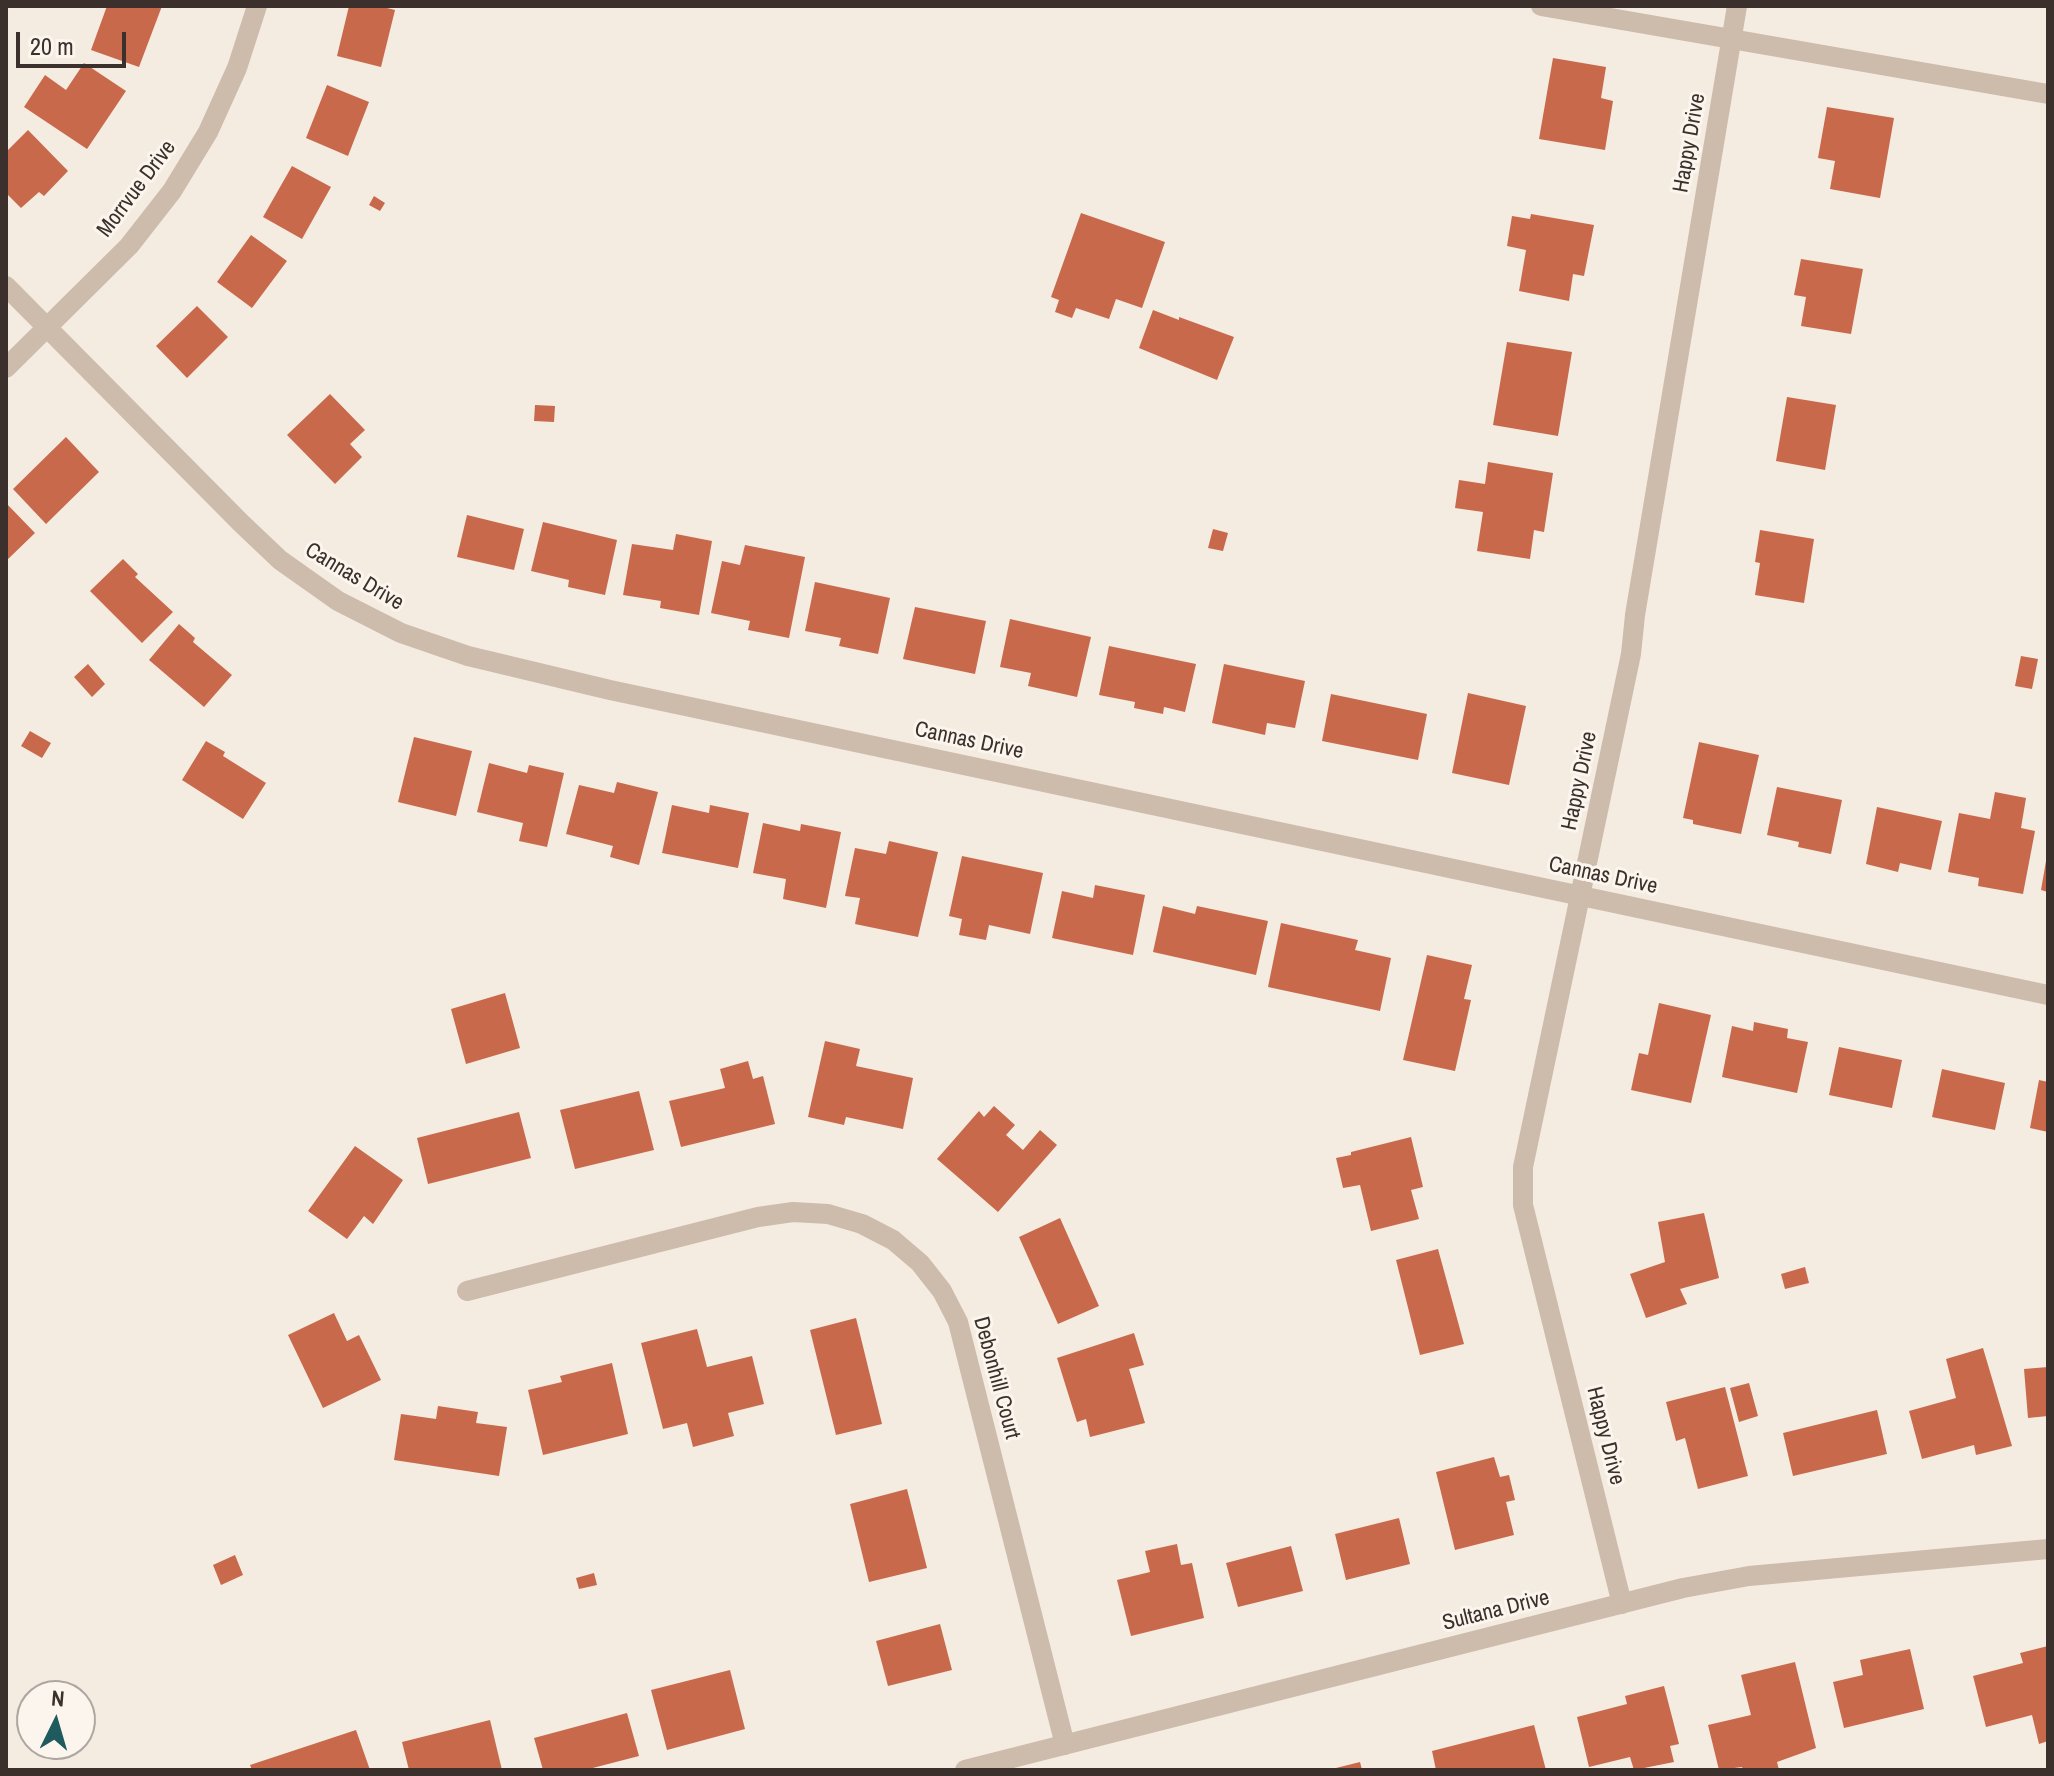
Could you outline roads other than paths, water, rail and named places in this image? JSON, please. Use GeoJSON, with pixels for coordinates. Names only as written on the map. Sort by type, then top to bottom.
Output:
{"type":"FeatureCollection","features":[{"type":"Feature","properties":{"kind":"street","name":"Morrvue Drive"},"geometry":{"type":"LineString","coordinates":[[6,368],[129,246],[172,191],[208,132],[237,68],[257,6]]}},
{"type":"Feature","properties":{"kind":"street"},"geometry":{"type":"LineString","coordinates":[[1541,6],[2048,94]]}},
{"type":"Feature","properties":{"kind":"street","name":"Happy Drive"},"geometry":{"type":"LineString","coordinates":[[1622,1604],[1523,1205],[1523,1167],[1631,654],[1737,6]]}},
{"type":"Feature","properties":{"kind":"street","name":"Cannas Drive"},"geometry":{"type":"LineString","coordinates":[[6,286],[280,560],[338,601],[401,633],[468,656],[610,690],[2048,995]]}},
{"type":"Feature","properties":{"kind":"street","name":"Debonhill Court"},"geometry":{"type":"LineString","coordinates":[[467,1291],[758,1217],[793,1212],[828,1214],[862,1224],[893,1240],[920,1263],[942,1291],[958,1322],[1065,1745]]}},
{"type":"Feature","properties":{"kind":"street","name":"Sultana Drive"},"geometry":{"type":"LineString","coordinates":[[965,1770],[1622,1604],[1749,1576],[2048,1549]]}}]}
